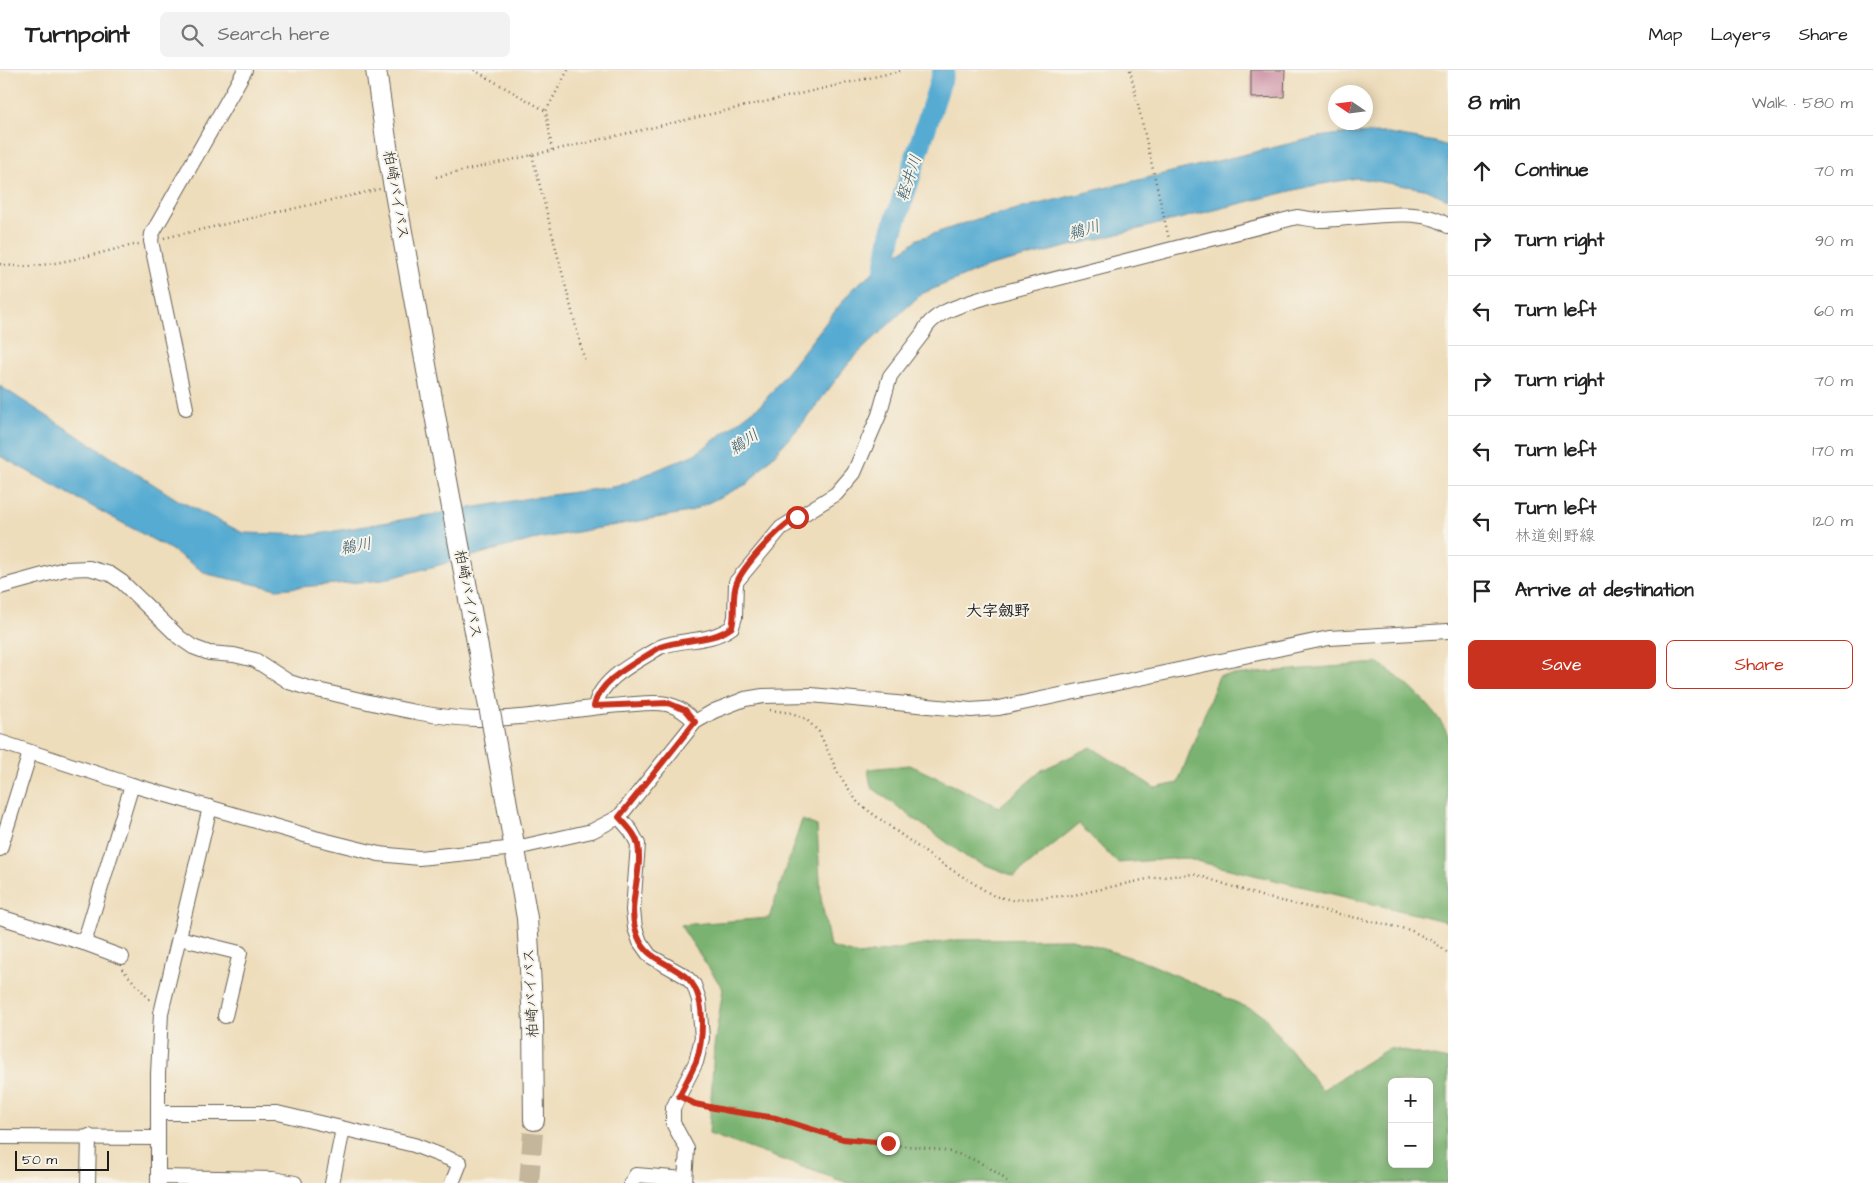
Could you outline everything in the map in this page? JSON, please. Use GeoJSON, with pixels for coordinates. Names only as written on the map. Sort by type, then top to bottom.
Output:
{"type":"FeatureCollection","features":[{"type":"Feature","properties":{"kind":"highway","name":"柏崎バイパス"},"geometry":{"type":"LineString","coordinates":[[376,70],[389,160],[516,848],[527,918],[533,1021],[534,1120]]}},
{"type":"Feature","properties":{"kind":"street"},"geometry":{"type":"LineString","coordinates":[[186,408],[151,241],[152,234],[245,70]]}},
{"type":"Feature","properties":{"kind":"street"},"geometry":{"type":"LineString","coordinates":[[594,706],[597,693],[605,684],[660,647],[717,637],[732,627],[735,617],[736,582],[780,528],[836,494],[854,473],[879,415],[890,376],[923,334],[926,327],[941,315],[954,308],[989,296],[1297,217],[1318,220],[1415,215],[1429,216],[1448,226]]}},
{"type":"Feature","properties":{"kind":"street"},"geometry":{"type":"LineString","coordinates":[[0,587],[65,569],[89,568],[110,574],[122,582],[180,638],[193,648],[209,653],[234,655],[255,660],[289,682],[308,688],[433,714],[491,719],[594,706],[668,703],[685,710],[695,722]]}},
{"type":"Feature","properties":{"kind":"street"},"geometry":{"type":"LineString","coordinates":[[0,742],[132,785],[379,854],[419,858],[516,848],[592,832],[619,817],[695,722],[714,711],[745,699],[763,696],[818,696],[972,710],[998,708],[1329,638],[1448,631]]}},
{"type":"Feature","properties":{"kind":"street"},"geometry":{"type":"LineString","coordinates":[[0,849],[30,753]]}},
{"type":"Feature","properties":{"kind":"street"},"geometry":{"type":"LineString","coordinates":[[84,943],[132,785]]}},
{"type":"Feature","properties":{"kind":"street"},"geometry":{"type":"LineString","coordinates":[[210,807],[161,1013],[158,1074],[158,1180],[273,1179],[295,1183]]}},
{"type":"Feature","properties":{"kind":"street"},"geometry":{"type":"LineString","coordinates":[[619,817],[631,831],[638,844],[633,910],[635,928],[640,942],[650,956],[685,976],[694,985],[699,1000],[702,1038],[696,1062],[673,1108],[673,1123],[687,1149],[685,1181],[636,1175],[631,1183]]}},
{"type":"Feature","properties":{"kind":"street"},"geometry":{"type":"LineString","coordinates":[[0,917],[106,950],[122,957]]}},
{"type":"Feature","properties":{"kind":"street"},"geometry":{"type":"LineString","coordinates":[[179,938],[240,953],[225,1016]]}},
{"type":"Feature","properties":{"kind":"street"},"geometry":{"type":"LineString","coordinates":[[159,1112],[277,1113],[414,1145],[460,1162],[452,1183]]}},
{"type":"Feature","properties":{"kind":"street"},"geometry":{"type":"LineString","coordinates":[[332,1183],[343,1129]]}},
{"type":"Feature","properties":{"kind":"street"},"geometry":{"type":"LineString","coordinates":[[0,1137],[89,1136],[158,1138]]}},
{"type":"Feature","properties":{"kind":"street"},"geometry":{"type":"LineString","coordinates":[[88,1183],[89,1136]]}},
{"type":"Feature","properties":{"kind":"path"},"geometry":{"type":"LineString","coordinates":[[474,70],[546,111]]}},
{"type":"Feature","properties":{"kind":"path"},"geometry":{"type":"LineString","coordinates":[[552,150],[546,111],[568,70]]}},
{"type":"Feature","properties":{"kind":"path"},"geometry":{"type":"LineString","coordinates":[[436,177],[904,70]]}},
{"type":"Feature","properties":{"kind":"path"},"geometry":{"type":"LineString","coordinates":[[1130,70],[1170,243]]}},
{"type":"Feature","properties":{"kind":"path"},"geometry":{"type":"LineString","coordinates":[[532,155],[585,362]]}},
{"type":"Feature","properties":{"kind":"path"},"geometry":{"type":"LineString","coordinates":[[0,264],[13,267],[34,266],[382,189]]}},
{"type":"Feature","properties":{"kind":"path"},"geometry":{"type":"LineString","coordinates":[[745,699],[748,706],[754,708],[786,711],[806,719],[819,732],[833,764],[858,802],[933,858],[994,896],[1012,900],[1074,895],[1152,878],[1194,874],[1264,897],[1410,930],[1434,942],[1448,953]]}},
{"type":"Feature","properties":{"kind":"path"},"geometry":{"type":"LineString","coordinates":[[106,950],[161,1013]]}},
{"type":"Feature","properties":{"kind":"path"},"geometry":{"type":"LineString","coordinates":[[679,1096],[695,1104],[776,1118],[843,1139],[916,1146],[958,1153],[981,1164],[1009,1183]]}},
{"type":"Feature","properties":{"kind":"green space"},"geometry":{"type":"Polygon","coordinates":[[[1379,663],[1427,704],[1448,735],[1448,922],[1184,858],[1117,863],[1079,824],[1014,876],[968,858],[871,787],[868,769],[910,765],[999,807],[1042,770],[1091,747],[1155,788],[1178,783],[1219,676],[1379,663]]]}},
{"type":"Feature","properties":{"kind":"green space"},"geometry":{"type":"Polygon","coordinates":[[[802,820],[817,826],[821,898],[830,947],[859,955],[956,940],[1072,939],[1148,963],[1262,1014],[1322,1090],[1389,1048],[1448,1060],[1448,1183],[848,1183],[709,1134],[714,1047],[723,989],[680,925],[769,918],[802,820]]]}},
{"type":"Feature","properties":{"kind":"water","name":"鵜川"},"geometry":{"type":"Polygon","coordinates":[[[1383,133],[1448,146],[1448,199],[1424,189],[1357,178],[1311,186],[986,267],[921,294],[852,359],[802,424],[747,484],[689,512],[532,540],[383,580],[277,589],[207,574],[170,549],[0,456],[0,386],[178,500],[243,533],[312,535],[530,498],[619,486],[697,453],[762,404],[854,287],[918,239],[980,218],[1313,138],[1340,134],[1383,133]]]}},
{"type":"Feature","properties":{"kind":"building"},"geometry":{"type":"Polygon","coordinates":[[[1251,70],[1285,70],[1284,97],[1251,98],[1251,70]]]}},
{"type":"Feature","properties":{"kind":"waterway","name":"軽井川"},"geometry":{"type":"LineString","coordinates":[[882,288],[891,235],[944,70]]}},
{"type":"Feature","properties":{"kind":"tunnel"},"geometry":{"type":"LineString","coordinates":[[529,1183],[534,1120]]}},
{"type":"Feature","properties":{"kind":"district","name":"大字劔野"},"geometry":{"type":"Point","coordinates":[998,611]}},
{"type":"Feature","properties":{"kind":"route"},"geometry":{"type":"LineString","coordinates":[[797,517],[780,528],[736,582],[735,617],[732,627],[717,637],[660,647],[605,684],[597,693],[594,706],[668,703],[685,710],[695,722],[619,817],[631,831],[638,844],[633,910],[635,928],[640,942],[650,956],[685,976],[694,985],[699,1000],[702,1038],[696,1062],[679,1096],[695,1104],[776,1118],[814,1132],[843,1139],[888,1143]]}}]}
